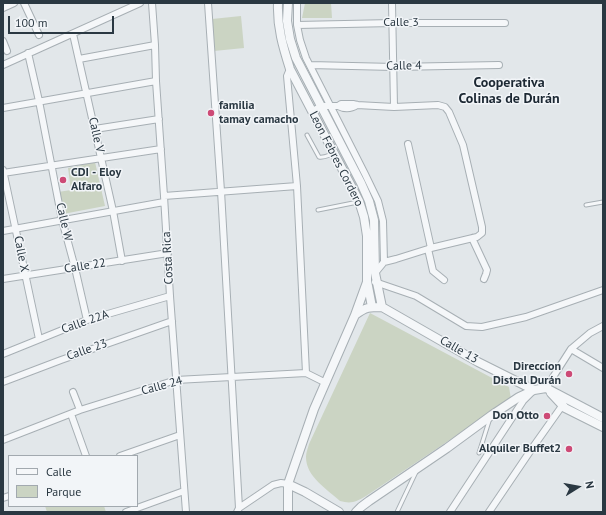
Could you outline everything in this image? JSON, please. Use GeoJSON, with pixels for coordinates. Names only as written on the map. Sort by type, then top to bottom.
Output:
{"type":"FeatureCollection","features":[{"type":"Feature","properties":{"kind":"street"},"geometry":{"type":"LineString","coordinates":[[4,6],[14,3]]}},
{"type":"Feature","properties":{"kind":"street"},"geometry":{"type":"LineString","coordinates":[[24,3],[39,35]]}},
{"type":"Feature","properties":{"kind":"street"},"geometry":{"type":"LineString","coordinates":[[3,65],[140,3]]}},
{"type":"Feature","properties":{"kind":"street","name":"Costa Rica"},"geometry":{"type":"LineString","coordinates":[[152,3],[170,296],[186,512]]}},
{"type":"Feature","properties":{"kind":"street"},"geometry":{"type":"LineString","coordinates":[[208,3],[232,376],[238,511]]}},
{"type":"Feature","properties":{"kind":"street","name":"Leon Febres Cordero"},"geometry":{"type":"LineString","coordinates":[[278,3],[280,33],[290,69],[335,153],[359,202],[364,218],[367,236],[367,281],[372,307]]}},
{"type":"Feature","properties":{"kind":"street","name":"Leon Febres Cordero"},"geometry":{"type":"LineString","coordinates":[[288,3],[287,21],[290,39],[296,58],[369,201],[374,220],[375,273],[382,307]]}},
{"type":"Feature","properties":{"kind":"street"},"geometry":{"type":"LineString","coordinates":[[297,3],[297,25],[306,58],[378,201],[383,221],[384,262]]}},
{"type":"Feature","properties":{"kind":"street"},"geometry":{"type":"LineString","coordinates":[[392,3],[394,107]]}},
{"type":"Feature","properties":{"kind":"street","name":"Calle 3"},"geometry":{"type":"LineString","coordinates":[[297,25],[505,23]]}},
{"type":"Feature","properties":{"kind":"street","name":"Calle V"},"geometry":{"type":"LineString","coordinates":[[73,34],[113,211],[122,261]]}},
{"type":"Feature","properties":{"kind":"street"},"geometry":{"type":"LineString","coordinates":[[3,41],[8,51]]}},
{"type":"Feature","properties":{"kind":"street"},"geometry":{"type":"LineString","coordinates":[[79,59],[155,45]]}},
{"type":"Feature","properties":{"kind":"street","name":"Calle W"},"geometry":{"type":"LineString","coordinates":[[28,53],[39,101],[62,220],[87,320]]}},
{"type":"Feature","properties":{"kind":"street","name":"Calle 4"},"geometry":{"type":"LineString","coordinates":[[310,65],[394,67],[499,65]]}},
{"type":"Feature","properties":{"kind":"street"},"geometry":{"type":"LineString","coordinates":[[290,69],[288,83],[297,186],[306,373]]}},
{"type":"Feature","properties":{"kind":"street"},"geometry":{"type":"LineString","coordinates":[[3,108],[156,81]]}},
{"type":"Feature","properties":{"kind":"street"},"geometry":{"type":"LineString","coordinates":[[312,111],[321,106],[338,106],[341,104],[394,107],[438,105],[445,107],[449,112],[463,145],[482,227],[482,233],[477,237],[430,248],[384,262],[375,273]]}},
{"type":"Feature","properties":{"kind":"street"},"geometry":{"type":"LineString","coordinates":[[95,129],[159,119]]}},
{"type":"Feature","properties":{"kind":"street"},"geometry":{"type":"LineString","coordinates":[[408,144],[430,248],[433,271],[444,280]]}},
{"type":"Feature","properties":{"kind":"street"},"geometry":{"type":"LineString","coordinates":[[3,172],[161,149]]}},
{"type":"Feature","properties":{"kind":"street","name":"Calle X"},"geometry":{"type":"LineString","coordinates":[[3,172],[39,339]]}},
{"type":"Feature","properties":{"kind":"street"},"geometry":{"type":"LineString","coordinates":[[3,231],[113,211],[164,199],[221,191],[297,186]]}},
{"type":"Feature","properties":{"kind":"street"},"geometry":{"type":"LineString","coordinates":[[472,238],[487,270],[484,279]]}},
{"type":"Feature","properties":{"kind":"street","name":"Calle 22"},"geometry":{"type":"LineString","coordinates":[[3,279],[168,253]]}},
{"type":"Feature","properties":{"kind":"street"},"geometry":{"type":"LineString","coordinates":[[288,512],[288,484],[314,409],[355,315],[367,281],[377,282],[416,296],[466,326],[482,327],[526,317],[603,290]]}},
{"type":"Feature","properties":{"kind":"street","name":"Calle 22A"},"geometry":{"type":"LineString","coordinates":[[3,354],[87,320],[170,296]]}},
{"type":"Feature","properties":{"kind":"street"},"geometry":{"type":"LineString","coordinates":[[355,315],[364,309],[372,307]]}},
{"type":"Feature","properties":{"kind":"street","name":"Calle 13"},"geometry":{"type":"LineString","coordinates":[[372,307],[382,307],[478,362],[534,390]]}},
{"type":"Feature","properties":{"kind":"street","name":"Calle 23"},"geometry":{"type":"LineString","coordinates":[[3,382],[172,321]]}},
{"type":"Feature","properties":{"kind":"street"},"geometry":{"type":"LineString","coordinates":[[546,388],[571,349],[590,333],[603,326]]}},
{"type":"Feature","properties":{"kind":"street"},"geometry":{"type":"LineString","coordinates":[[571,349],[603,368]]}},
{"type":"Feature","properties":{"kind":"street","name":"Calle 24"},"geometry":{"type":"LineString","coordinates":[[3,440],[80,410],[176,380],[306,373],[326,383]]}},
{"type":"Feature","properties":{"kind":"street"},"geometry":{"type":"LineString","coordinates":[[546,388],[562,406],[603,427]]}},
{"type":"Feature","properties":{"kind":"street"},"geometry":{"type":"LineString","coordinates":[[356,512],[369,501],[448,448],[492,415],[519,397],[534,390],[546,388],[603,418]]}},
{"type":"Feature","properties":{"kind":"street"},"geometry":{"type":"LineString","coordinates":[[450,512],[523,401],[534,390]]}},
{"type":"Feature","properties":{"kind":"street"},"geometry":{"type":"LineString","coordinates":[[73,392],[80,410]]}},
{"type":"Feature","properties":{"kind":"street"},"geometry":{"type":"LineString","coordinates":[[490,512],[562,406]]}},
{"type":"Feature","properties":{"kind":"street"},"geometry":{"type":"LineString","coordinates":[[71,414],[86,455]]}},
{"type":"Feature","properties":{"kind":"street"},"geometry":{"type":"LineString","coordinates":[[123,455],[180,435]]}},
{"type":"Feature","properties":{"kind":"street"},"geometry":{"type":"LineString","coordinates":[[238,511],[273,485],[281,483],[288,484],[305,492],[339,512]]}},
{"type":"Feature","properties":{"kind":"street"},"geometry":{"type":"LineString","coordinates":[[126,512],[184,491]]}},
{"type":"Feature","properties":{"kind":"lane"},"geometry":{"type":"LineString","coordinates":[[307,135],[319,157],[326,157],[335,153]]}},
{"type":"Feature","properties":{"kind":"lane"},"geometry":{"type":"LineString","coordinates":[[318,210],[359,202]]}},
{"type":"Feature","properties":{"kind":"lane"},"geometry":{"type":"LineString","coordinates":[[586,205],[603,202]]}},
{"type":"Feature","properties":{"kind":"lane"},"geometry":{"type":"LineString","coordinates":[[479,453],[492,415]]}},
{"type":"Feature","properties":{"kind":"lane"},"geometry":{"type":"LineString","coordinates":[[397,512],[418,468]]}},
{"type":"Feature","properties":{"kind":"green space"},"geometry":{"type":"Polygon","coordinates":[[[305,3],[331,3],[332,18],[302,18],[305,3]]]}},
{"type":"Feature","properties":{"kind":"green space"},"geometry":{"type":"Polygon","coordinates":[[[241,16],[244,48],[214,51],[212,19],[241,16]]]}},
{"type":"Feature","properties":{"kind":"green space"},"geometry":{"type":"Polygon","coordinates":[[[95,162],[105,206],[63,214],[58,192],[71,190],[68,168],[95,162]]]}},
{"type":"Feature","properties":{"kind":"green space"},"geometry":{"type":"Polygon","coordinates":[[[370,313],[509,387],[511,399],[366,496],[353,502],[344,502],[340,501],[313,477],[309,471],[306,453],[370,313]]]}},
{"type":"Feature","properties":{"kind":"green space"},"geometry":{"type":"Polygon","coordinates":[[[45,507],[104,507],[106,512],[47,512],[45,507]]]}},
{"type":"Feature","properties":{"kind":"place","name":"familia tamay camacho"},"geometry":{"type":"Point","coordinates":[211,113]}},
{"type":"Feature","properties":{"kind":"place","name":"CDI - Eloy Alfaro"},"geometry":{"type":"Point","coordinates":[63,180]}},
{"type":"Feature","properties":{"kind":"place","name":"Direccíon Distral Durán"},"geometry":{"type":"Point","coordinates":[569,374]}},
{"type":"Feature","properties":{"kind":"place","name":"Don Otto"},"geometry":{"type":"Point","coordinates":[547,416]}},
{"type":"Feature","properties":{"kind":"place","name":"Alquiler Buffet2"},"geometry":{"type":"Point","coordinates":[569,449]}},
{"type":"Feature","properties":{"kind":"district","name":"Cooperativa Colinas de Durán"},"geometry":{"type":"Point","coordinates":[509,92]}}]}
